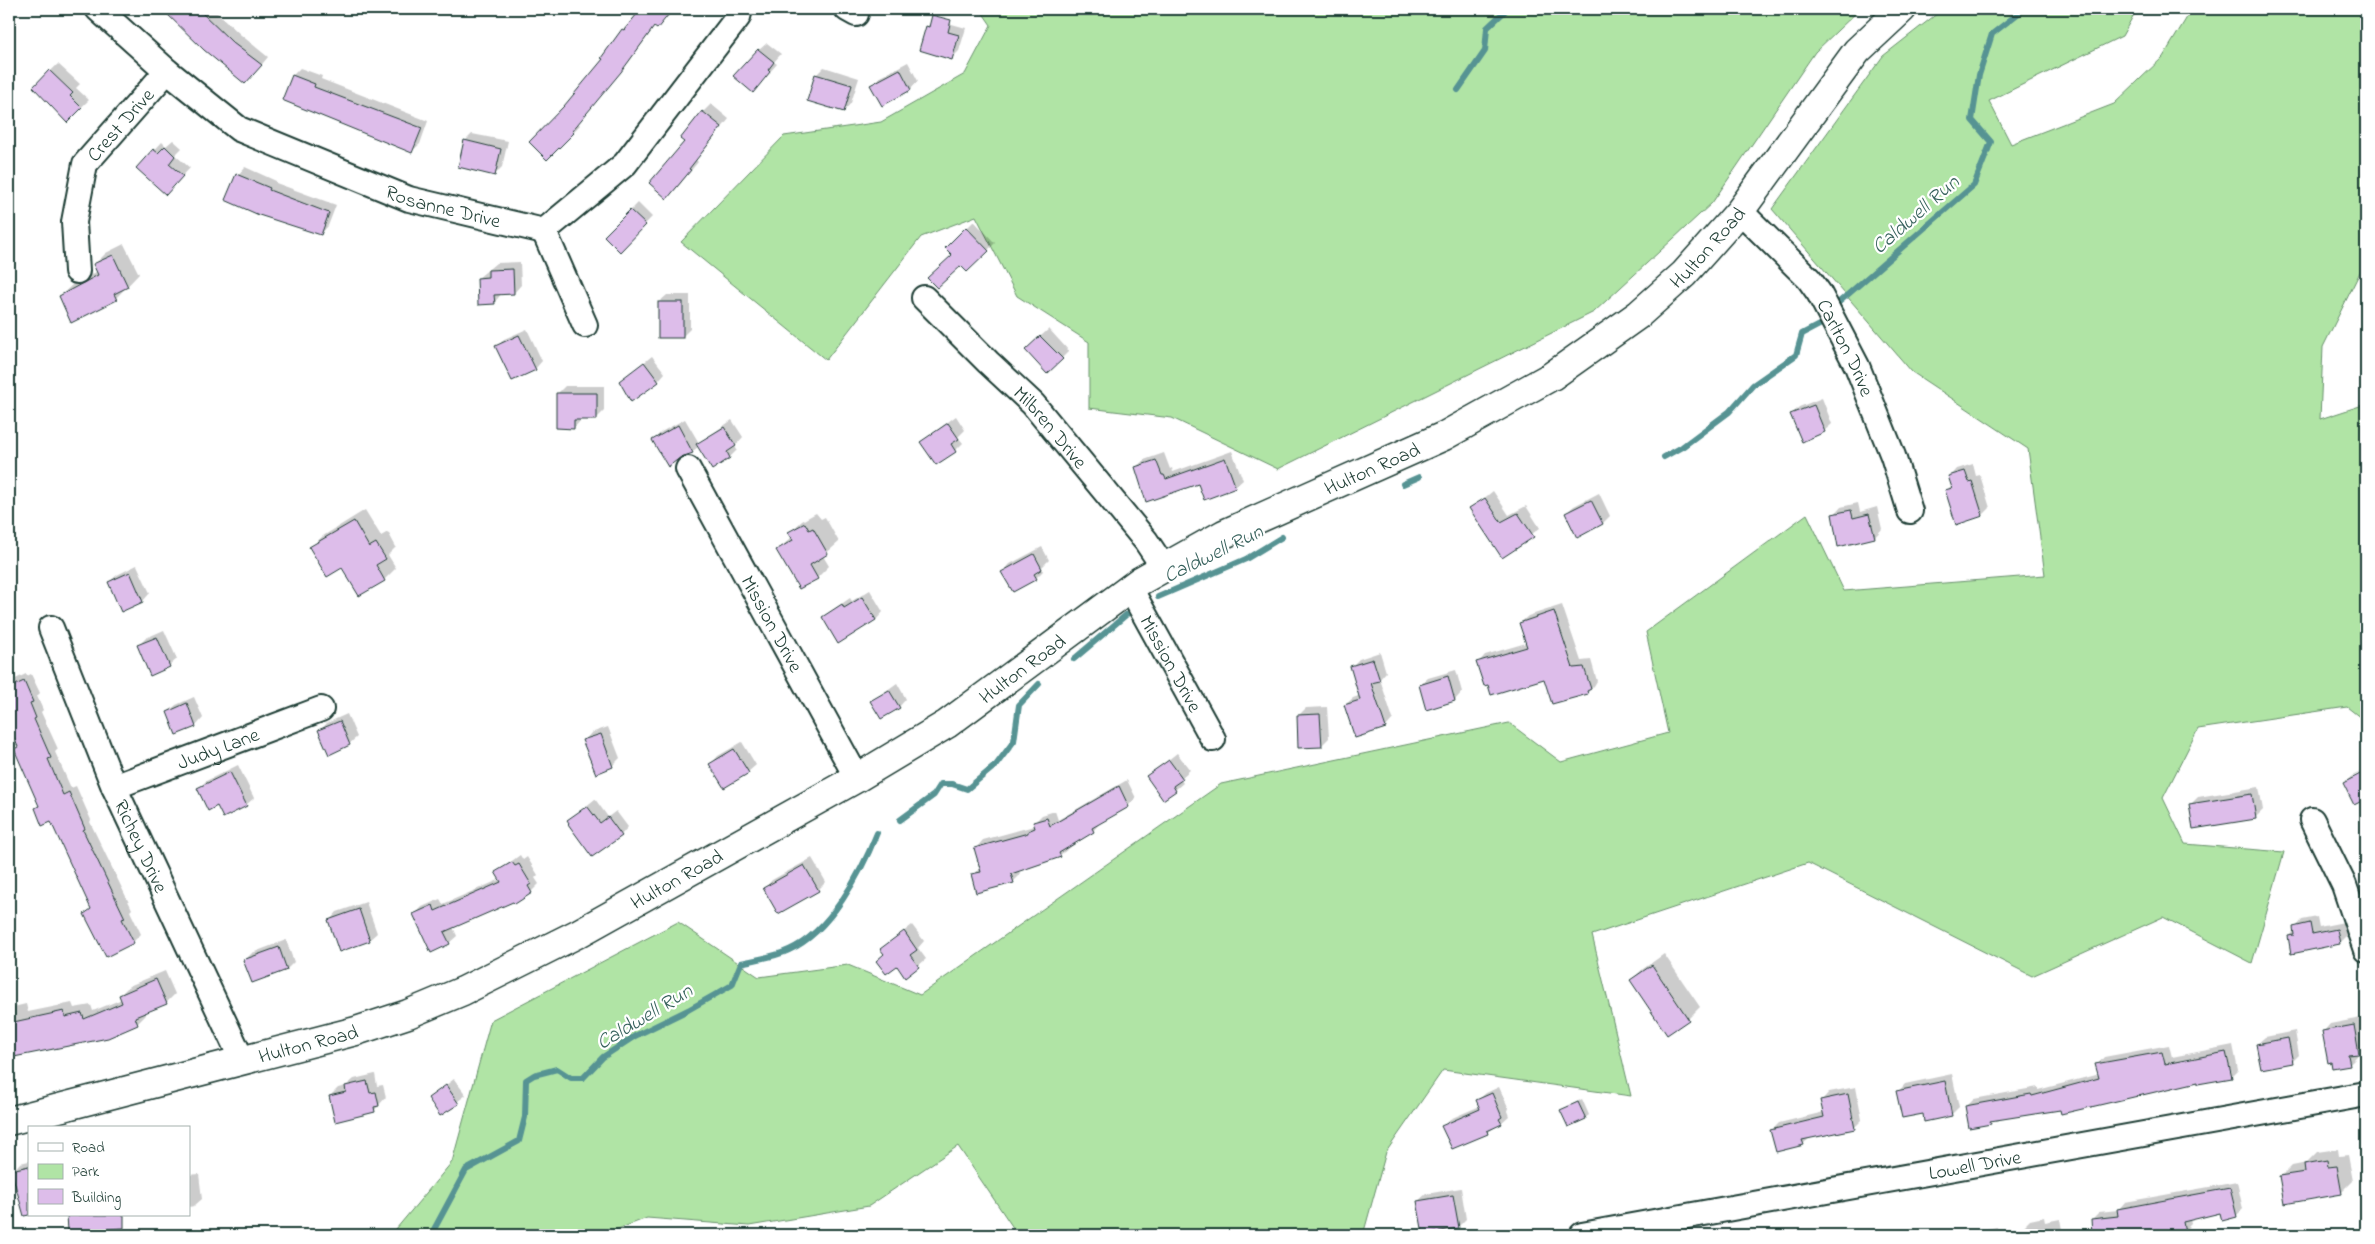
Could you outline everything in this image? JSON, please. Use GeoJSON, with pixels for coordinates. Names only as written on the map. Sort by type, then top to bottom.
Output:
{"type":"FeatureCollection","features":[{"type":"Feature","properties":{"kind":"main road","name":"Hulton Road"},"geometry":{"type":"LineString","coordinates":[[9,1121],[356,1031],[408,1014],[463,991],[580,933],[857,778],[948,724],[1130,588],[1224,534],[1444,436],[1552,376],[1638,315],[1684,274],[1740,211],[1857,51],[1902,9]]}},
{"type":"Feature","properties":{"kind":"street","name":"Rosanne Drive"},"geometry":{"type":"LineString","coordinates":[[98,9],[167,71],[239,129],[409,199],[544,231]]}},
{"type":"Feature","properties":{"kind":"street"},"geometry":{"type":"LineString","coordinates":[[585,325],[544,231],[625,164],[738,16],[740,9]]}},
{"type":"Feature","properties":{"kind":"street","name":"Crest Drive"},"geometry":{"type":"LineString","coordinates":[[77,271],[74,222],[85,164],[167,71]]}},
{"type":"Feature","properties":{"kind":"street","name":"Carlton Drive"},"geometry":{"type":"LineString","coordinates":[[1740,211],[1820,292],[1857,366],[1893,456],[1910,511]]}},
{"type":"Feature","properties":{"kind":"street","name":"Milbren Drive"},"geometry":{"type":"LineString","coordinates":[[924,298],[1039,410],[1146,541],[1164,568]]}},
{"type":"Feature","properties":{"kind":"street","name":"Mission Drive"},"geometry":{"type":"LineString","coordinates":[[688,469],[857,778]]}},
{"type":"Feature","properties":{"kind":"street","name":"Mission Drive"},"geometry":{"type":"LineString","coordinates":[[1130,588],[1214,738]]}},
{"type":"Feature","properties":{"kind":"street","name":"Richey Drive"},"geometry":{"type":"LineString","coordinates":[[51,628],[114,787],[242,1060]]}},
{"type":"Feature","properties":{"kind":"street","name":"Judy Lane"},"geometry":{"type":"LineString","coordinates":[[114,787],[321,709]]}},
{"type":"Feature","properties":{"kind":"street"},"geometry":{"type":"LineString","coordinates":[[2312,820],[2344,885],[2366,950]]}},
{"type":"Feature","properties":{"kind":"street","name":"Lowell Drive"},"geometry":{"type":"LineString","coordinates":[[1582,1235],[2366,1094]]}},
{"type":"Feature","properties":{"kind":"green space"},"geometry":{"type":"Polygon","coordinates":[[[980,9],[1860,9],[1815,52],[1712,203],[1594,312],[1278,469],[1172,418],[1089,408],[1089,342],[1017,296],[976,216],[921,237],[826,360],[681,242],[784,136],[881,122],[965,74],[991,25],[980,9]]]}},
{"type":"Feature","properties":{"kind":"green space"},"geometry":{"type":"Polygon","coordinates":[[[1943,9],[2137,9],[2122,36],[1989,101],[2011,144],[2114,104],[2163,57],[2192,9],[2366,9],[2366,260],[2323,347],[2320,419],[2366,404],[2366,722],[2347,707],[2198,729],[2163,798],[2185,844],[2284,852],[2252,963],[2163,917],[2032,976],[1808,863],[1592,935],[1631,1096],[1443,1070],[1386,1152],[1363,1235],[1018,1235],[958,1146],[869,1206],[749,1226],[647,1218],[602,1235],[391,1235],[452,1162],[491,1020],[678,922],[759,977],[848,965],[920,995],[1221,784],[1509,723],[1561,762],[1668,733],[1646,632],[1807,514],[1844,591],[2045,575],[2028,449],[1912,372],[1772,209],[1883,56],[1943,9]]]}},
{"type":"Feature","properties":{"kind":"building"},"geometry":{"type":"Polygon","coordinates":[[[162,9],[198,9],[233,43],[262,65],[245,84],[204,50],[162,9]]]}},
{"type":"Feature","properties":{"kind":"building"},"geometry":{"type":"Polygon","coordinates":[[[631,9],[673,9],[657,29],[654,27],[621,72],[572,131],[574,133],[547,160],[529,142],[564,106],[603,59],[601,58],[622,29],[624,30],[637,14],[631,9]]]}},
{"type":"Feature","properties":{"kind":"building"},"geometry":{"type":"Polygon","coordinates":[[[932,15],[951,20],[948,32],[959,35],[952,60],[919,50],[926,26],[929,27],[932,15]]]}},
{"type":"Feature","properties":{"kind":"building"},"geometry":{"type":"Polygon","coordinates":[[[758,49],[774,62],[768,70],[770,72],[753,93],[733,76],[758,49]]]}},
{"type":"Feature","properties":{"kind":"building"},"geometry":{"type":"Polygon","coordinates":[[[900,69],[911,90],[882,106],[870,85],[900,69]]]}},
{"type":"Feature","properties":{"kind":"building"},"geometry":{"type":"Polygon","coordinates":[[[49,70],[73,93],[70,96],[82,108],[67,123],[33,87],[49,70]]]}},
{"type":"Feature","properties":{"kind":"building"},"geometry":{"type":"Polygon","coordinates":[[[815,74],[852,85],[844,112],[807,101],[815,74]]]}},
{"type":"Feature","properties":{"kind":"building"},"geometry":{"type":"Polygon","coordinates":[[[292,75],[315,84],[314,87],[422,128],[412,153],[282,100],[292,75]]]}},
{"type":"Feature","properties":{"kind":"building"},"geometry":{"type":"Polygon","coordinates":[[[702,111],[722,127],[667,199],[649,183],[684,142],[680,139],[702,111]]]}},
{"type":"Feature","properties":{"kind":"building"},"geometry":{"type":"Polygon","coordinates":[[[464,140],[501,149],[495,176],[458,167],[464,140]]]}},
{"type":"Feature","properties":{"kind":"building"},"geometry":{"type":"Polygon","coordinates":[[[165,146],[175,156],[169,164],[183,176],[166,195],[136,168],[153,149],[158,153],[165,146]]]}},
{"type":"Feature","properties":{"kind":"building"},"geometry":{"type":"Polygon","coordinates":[[[236,174],[270,188],[269,190],[329,213],[321,235],[259,215],[225,200],[236,174]]]}},
{"type":"Feature","properties":{"kind":"building"},"geometry":{"type":"Polygon","coordinates":[[[630,210],[646,225],[620,252],[604,236],[630,210]]]}},
{"type":"Feature","properties":{"kind":"building"},"geometry":{"type":"Polygon","coordinates":[[[966,227],[989,251],[967,272],[961,266],[937,288],[927,278],[952,255],[945,248],[966,227]]]}},
{"type":"Feature","properties":{"kind":"building"},"geometry":{"type":"Polygon","coordinates":[[[113,255],[128,287],[114,294],[117,300],[71,323],[59,296],[98,275],[93,264],[113,255]]]}},
{"type":"Feature","properties":{"kind":"building"},"geometry":{"type":"Polygon","coordinates":[[[513,269],[514,294],[494,295],[495,304],[478,305],[477,278],[488,277],[488,270],[513,269]]]}},
{"type":"Feature","properties":{"kind":"building"},"geometry":{"type":"Polygon","coordinates":[[[658,302],[683,302],[683,338],[658,338],[658,302]]]}},
{"type":"Feature","properties":{"kind":"building"},"geometry":{"type":"Polygon","coordinates":[[[519,335],[536,370],[512,381],[495,346],[519,335]]]}},
{"type":"Feature","properties":{"kind":"building"},"geometry":{"type":"Polygon","coordinates":[[[1040,336],[1063,359],[1047,374],[1025,350],[1040,336]]]}},
{"type":"Feature","properties":{"kind":"building"},"geometry":{"type":"Polygon","coordinates":[[[644,362],[659,382],[631,402],[619,381],[644,362]]]}},
{"type":"Feature","properties":{"kind":"building"},"geometry":{"type":"Polygon","coordinates":[[[556,393],[597,393],[597,420],[574,420],[574,429],[556,428],[556,393]]]}},
{"type":"Feature","properties":{"kind":"building"},"geometry":{"type":"Polygon","coordinates":[[[1814,405],[1825,432],[1802,442],[1790,414],[1814,405]]]}},
{"type":"Feature","properties":{"kind":"building"},"geometry":{"type":"Polygon","coordinates":[[[948,423],[959,439],[951,444],[956,452],[936,465],[920,442],[948,423]]]}},
{"type":"Feature","properties":{"kind":"building"},"geometry":{"type":"Polygon","coordinates":[[[678,425],[693,453],[681,457],[668,467],[652,440],[678,425]]]}},
{"type":"Feature","properties":{"kind":"building"},"geometry":{"type":"Polygon","coordinates":[[[724,427],[736,446],[727,452],[730,458],[712,470],[696,444],[724,427]]]}},
{"type":"Feature","properties":{"kind":"building"},"geometry":{"type":"Polygon","coordinates":[[[1225,458],[1236,488],[1204,500],[1198,484],[1146,502],[1135,467],[1156,460],[1162,475],[1166,479],[1225,458]]]}},
{"type":"Feature","properties":{"kind":"building"},"geometry":{"type":"Polygon","coordinates":[[[1965,471],[1969,482],[1972,481],[1983,516],[1956,525],[1945,490],[1952,488],[1948,476],[1965,471]]]}},
{"type":"Feature","properties":{"kind":"building"},"geometry":{"type":"Polygon","coordinates":[[[1485,498],[1501,522],[1518,513],[1534,537],[1502,558],[1469,508],[1485,498]]]}},
{"type":"Feature","properties":{"kind":"building"},"geometry":{"type":"Polygon","coordinates":[[[1591,500],[1603,524],[1577,538],[1565,513],[1591,500]]]}},
{"type":"Feature","properties":{"kind":"building"},"geometry":{"type":"Polygon","coordinates":[[[1851,510],[1853,518],[1869,514],[1875,538],[1838,547],[1832,514],[1851,510]]]}},
{"type":"Feature","properties":{"kind":"building"},"geometry":{"type":"Polygon","coordinates":[[[354,521],[369,547],[376,543],[386,559],[376,565],[385,581],[359,596],[342,568],[327,577],[309,547],[354,521]]]}},
{"type":"Feature","properties":{"kind":"building"},"geometry":{"type":"Polygon","coordinates":[[[805,523],[809,530],[813,528],[828,554],[810,565],[818,579],[799,589],[776,550],[793,540],[788,532],[805,523]]]}},
{"type":"Feature","properties":{"kind":"building"},"geometry":{"type":"Polygon","coordinates":[[[1034,554],[1042,569],[1034,574],[1037,579],[1013,592],[1001,572],[1034,554]]]}},
{"type":"Feature","properties":{"kind":"building"},"geometry":{"type":"Polygon","coordinates":[[[130,572],[143,602],[121,612],[108,582],[130,572]]]}},
{"type":"Feature","properties":{"kind":"building"},"geometry":{"type":"Polygon","coordinates":[[[862,597],[876,620],[838,644],[822,617],[842,604],[844,608],[862,597]]]}},
{"type":"Feature","properties":{"kind":"building"},"geometry":{"type":"Polygon","coordinates":[[[1554,611],[1573,668],[1584,667],[1591,689],[1587,691],[1588,694],[1552,704],[1544,679],[1491,695],[1488,685],[1484,686],[1476,662],[1527,647],[1519,623],[1554,611]]]}},
{"type":"Feature","properties":{"kind":"building"},"geometry":{"type":"Polygon","coordinates":[[[157,637],[170,667],[150,676],[137,645],[157,637]]]}},
{"type":"Feature","properties":{"kind":"building"},"geometry":{"type":"Polygon","coordinates":[[[1373,659],[1380,681],[1371,683],[1386,728],[1355,738],[1344,705],[1360,700],[1350,666],[1373,659]]]}},
{"type":"Feature","properties":{"kind":"building"},"geometry":{"type":"Polygon","coordinates":[[[1448,676],[1455,701],[1426,710],[1419,685],[1448,676]]]}},
{"type":"Feature","properties":{"kind":"building"},"geometry":{"type":"Polygon","coordinates":[[[24,681],[33,702],[30,703],[36,718],[34,719],[51,758],[48,759],[63,795],[69,792],[85,829],[83,830],[125,918],[122,919],[134,943],[106,957],[84,914],[91,909],[51,822],[42,826],[35,808],[39,806],[14,749],[18,747],[9,726],[9,688],[24,681]]]}},
{"type":"Feature","properties":{"kind":"building"},"geometry":{"type":"Polygon","coordinates":[[[889,690],[900,708],[881,719],[870,701],[889,690]]]}},
{"type":"Feature","properties":{"kind":"building"},"geometry":{"type":"Polygon","coordinates":[[[187,703],[196,727],[176,735],[167,712],[187,703]]]}},
{"type":"Feature","properties":{"kind":"building"},"geometry":{"type":"Polygon","coordinates":[[[1320,714],[1322,747],[1298,748],[1297,715],[1320,714]]]}},
{"type":"Feature","properties":{"kind":"building"},"geometry":{"type":"Polygon","coordinates":[[[340,721],[350,745],[329,755],[318,730],[340,721]]]}},
{"type":"Feature","properties":{"kind":"building"},"geometry":{"type":"Polygon","coordinates":[[[601,734],[613,767],[596,774],[582,740],[601,734]]]}},
{"type":"Feature","properties":{"kind":"building"},"geometry":{"type":"Polygon","coordinates":[[[734,749],[749,773],[724,788],[709,764],[734,749]]]}},
{"type":"Feature","properties":{"kind":"building"},"geometry":{"type":"Polygon","coordinates":[[[1169,760],[1183,779],[1173,786],[1176,791],[1163,800],[1146,776],[1169,760]]]}},
{"type":"Feature","properties":{"kind":"building"},"geometry":{"type":"Polygon","coordinates":[[[2366,771],[2366,799],[2354,805],[2343,783],[2366,771]]]}},
{"type":"Feature","properties":{"kind":"building"},"geometry":{"type":"Polygon","coordinates":[[[230,772],[247,806],[223,818],[217,806],[208,811],[197,788],[230,772]]]}},
{"type":"Feature","properties":{"kind":"building"},"geometry":{"type":"Polygon","coordinates":[[[1119,786],[1129,807],[1092,828],[1094,832],[1059,853],[1061,857],[1011,874],[1014,883],[976,893],[971,874],[981,872],[974,848],[1028,833],[1028,831],[1035,828],[1033,822],[1047,818],[1050,826],[1119,786]]]}},
{"type":"Feature","properties":{"kind":"building"},"geometry":{"type":"Polygon","coordinates":[[[2252,794],[2256,819],[2193,829],[2189,804],[2252,794]]]}},
{"type":"Feature","properties":{"kind":"building"},"geometry":{"type":"Polygon","coordinates":[[[587,806],[600,823],[608,817],[622,836],[592,857],[567,820],[587,806]]]}},
{"type":"Feature","properties":{"kind":"building"},"geometry":{"type":"Polygon","coordinates":[[[512,862],[515,866],[519,864],[531,884],[528,886],[532,893],[515,904],[513,902],[444,932],[450,944],[431,953],[413,914],[433,905],[435,911],[501,882],[495,872],[512,862]]]}},
{"type":"Feature","properties":{"kind":"building"},"geometry":{"type":"Polygon","coordinates":[[[804,865],[819,891],[778,914],[763,888],[804,865]]]}},
{"type":"Feature","properties":{"kind":"building"},"geometry":{"type":"Polygon","coordinates":[[[359,909],[370,941],[339,952],[328,920],[359,909]]]}},
{"type":"Feature","properties":{"kind":"building"},"geometry":{"type":"Polygon","coordinates":[[[2310,923],[2312,934],[2337,929],[2340,944],[2291,954],[2288,936],[2294,935],[2293,927],[2310,923]]]}},
{"type":"Feature","properties":{"kind":"building"},"geometry":{"type":"Polygon","coordinates":[[[904,931],[917,950],[910,955],[919,967],[905,978],[897,966],[886,974],[876,961],[884,954],[880,949],[904,931]]]}},
{"type":"Feature","properties":{"kind":"building"},"geometry":{"type":"Polygon","coordinates":[[[279,947],[287,970],[252,983],[243,960],[279,947]]]}},
{"type":"Feature","properties":{"kind":"building"},"geometry":{"type":"Polygon","coordinates":[[[1652,965],[1689,1020],[1667,1035],[1630,980],[1652,965]]]}},
{"type":"Feature","properties":{"kind":"building"},"geometry":{"type":"Polygon","coordinates":[[[156,979],[167,1004],[135,1017],[138,1025],[108,1038],[9,1058],[9,1023],[64,1011],[65,1017],[82,1013],[84,1019],[122,1003],[119,995],[156,979]]]}},
{"type":"Feature","properties":{"kind":"building"},"geometry":{"type":"Polygon","coordinates":[[[2354,1025],[2359,1054],[2348,1055],[2350,1065],[2332,1068],[2331,1062],[2328,1063],[2322,1031],[2354,1025]]]}},
{"type":"Feature","properties":{"kind":"building"},"geometry":{"type":"Polygon","coordinates":[[[2288,1038],[2293,1063],[2261,1069],[2256,1044],[2288,1038]]]}},
{"type":"Feature","properties":{"kind":"building"},"geometry":{"type":"Polygon","coordinates":[[[2162,1052],[2165,1064],[2226,1052],[2232,1078],[2198,1084],[2198,1082],[2061,1114],[2060,1110],[1990,1121],[1991,1124],[1969,1128],[1965,1106],[2031,1094],[2032,1096],[2099,1078],[2095,1064],[2162,1052]]]}},
{"type":"Feature","properties":{"kind":"building"},"geometry":{"type":"Polygon","coordinates":[[[367,1081],[370,1093],[376,1092],[379,1106],[374,1107],[375,1112],[335,1122],[329,1096],[346,1092],[345,1086],[367,1081]]]}},
{"type":"Feature","properties":{"kind":"building"},"geometry":{"type":"Polygon","coordinates":[[[1945,1081],[1952,1116],[1924,1122],[1923,1114],[1902,1118],[1896,1091],[1945,1081]]]}},
{"type":"Feature","properties":{"kind":"building"},"geometry":{"type":"Polygon","coordinates":[[[446,1085],[459,1104],[440,1116],[428,1098],[446,1085]]]}},
{"type":"Feature","properties":{"kind":"building"},"geometry":{"type":"Polygon","coordinates":[[[1492,1093],[1502,1117],[1499,1119],[1502,1124],[1487,1131],[1488,1134],[1452,1149],[1441,1126],[1480,1109],[1476,1100],[1492,1093]]]}},
{"type":"Feature","properties":{"kind":"building"},"geometry":{"type":"Polygon","coordinates":[[[1848,1094],[1855,1129],[1802,1140],[1804,1145],[1776,1152],[1770,1130],[1824,1117],[1820,1100],[1848,1094]]]}},
{"type":"Feature","properties":{"kind":"building"},"geometry":{"type":"Polygon","coordinates":[[[1578,1102],[1586,1119],[1568,1127],[1560,1110],[1578,1102]]]}},
{"type":"Feature","properties":{"kind":"building"},"geometry":{"type":"Polygon","coordinates":[[[2327,1160],[2328,1167],[2337,1166],[2342,1194],[2284,1204],[2279,1176],[2305,1172],[2304,1164],[2327,1160]]]}},
{"type":"Feature","properties":{"kind":"building"},"geometry":{"type":"Polygon","coordinates":[[[28,1166],[28,1215],[24,1216],[11,1170],[28,1166]]]}},
{"type":"Feature","properties":{"kind":"building"},"geometry":{"type":"Polygon","coordinates":[[[2230,1188],[2237,1217],[2222,1221],[2220,1213],[2183,1222],[2185,1232],[2164,1235],[2092,1235],[2091,1219],[2118,1216],[2117,1209],[2230,1188]]]}},
{"type":"Feature","properties":{"kind":"building"},"geometry":{"type":"Polygon","coordinates":[[[1453,1195],[1459,1228],[1423,1234],[1417,1201],[1453,1195]]]}},
{"type":"Feature","properties":{"kind":"building"},"geometry":{"type":"Polygon","coordinates":[[[67,1216],[124,1216],[124,1228],[68,1231],[67,1216]]]}},
{"type":"Feature","properties":{"kind":"waterway"},"geometry":{"type":"LineString","coordinates":[[1458,90],[1485,51],[1487,28],[1507,9]]}},
{"type":"Feature","properties":{"kind":"waterway","name":"Caldwell Run"},"geometry":{"type":"LineString","coordinates":[[1838,303],[1974,185],[1991,142],[1972,120],[1979,75],[1992,34],[2024,9]]}},
{"type":"Feature","properties":{"kind":"waterway","name":"Caldwell Run"},"geometry":{"type":"LineString","coordinates":[[1664,457],[1682,447],[1729,412],[1753,385],[1796,355],[1802,334],[1821,324]]}},
{"type":"Feature","properties":{"kind":"waterway","name":"Caldwell Run"},"geometry":{"type":"LineString","coordinates":[[1403,484],[1419,477]]}},
{"type":"Feature","properties":{"kind":"waterway","name":"Caldwell Run"},"geometry":{"type":"LineString","coordinates":[[1158,597],[1246,559],[1282,537]]}},
{"type":"Feature","properties":{"kind":"waterway","name":"Caldwell Run"},"geometry":{"type":"LineString","coordinates":[[1074,659],[1126,615]]}},
{"type":"Feature","properties":{"kind":"waterway","name":"Caldwell Run"},"geometry":{"type":"LineString","coordinates":[[900,820],[934,795],[941,784],[952,784],[967,789],[996,765],[1014,741],[1019,705],[1039,684]]}},
{"type":"Feature","properties":{"kind":"waterway","name":"Caldwell Run"},"geometry":{"type":"LineString","coordinates":[[431,1235],[466,1170],[519,1141],[525,1117],[526,1080],[534,1075],[557,1069],[571,1078],[583,1078],[603,1057],[635,1036],[688,1010],[732,985],[741,963],[778,954],[804,941],[831,916],[842,900],[862,866],[877,833]]}}]}
